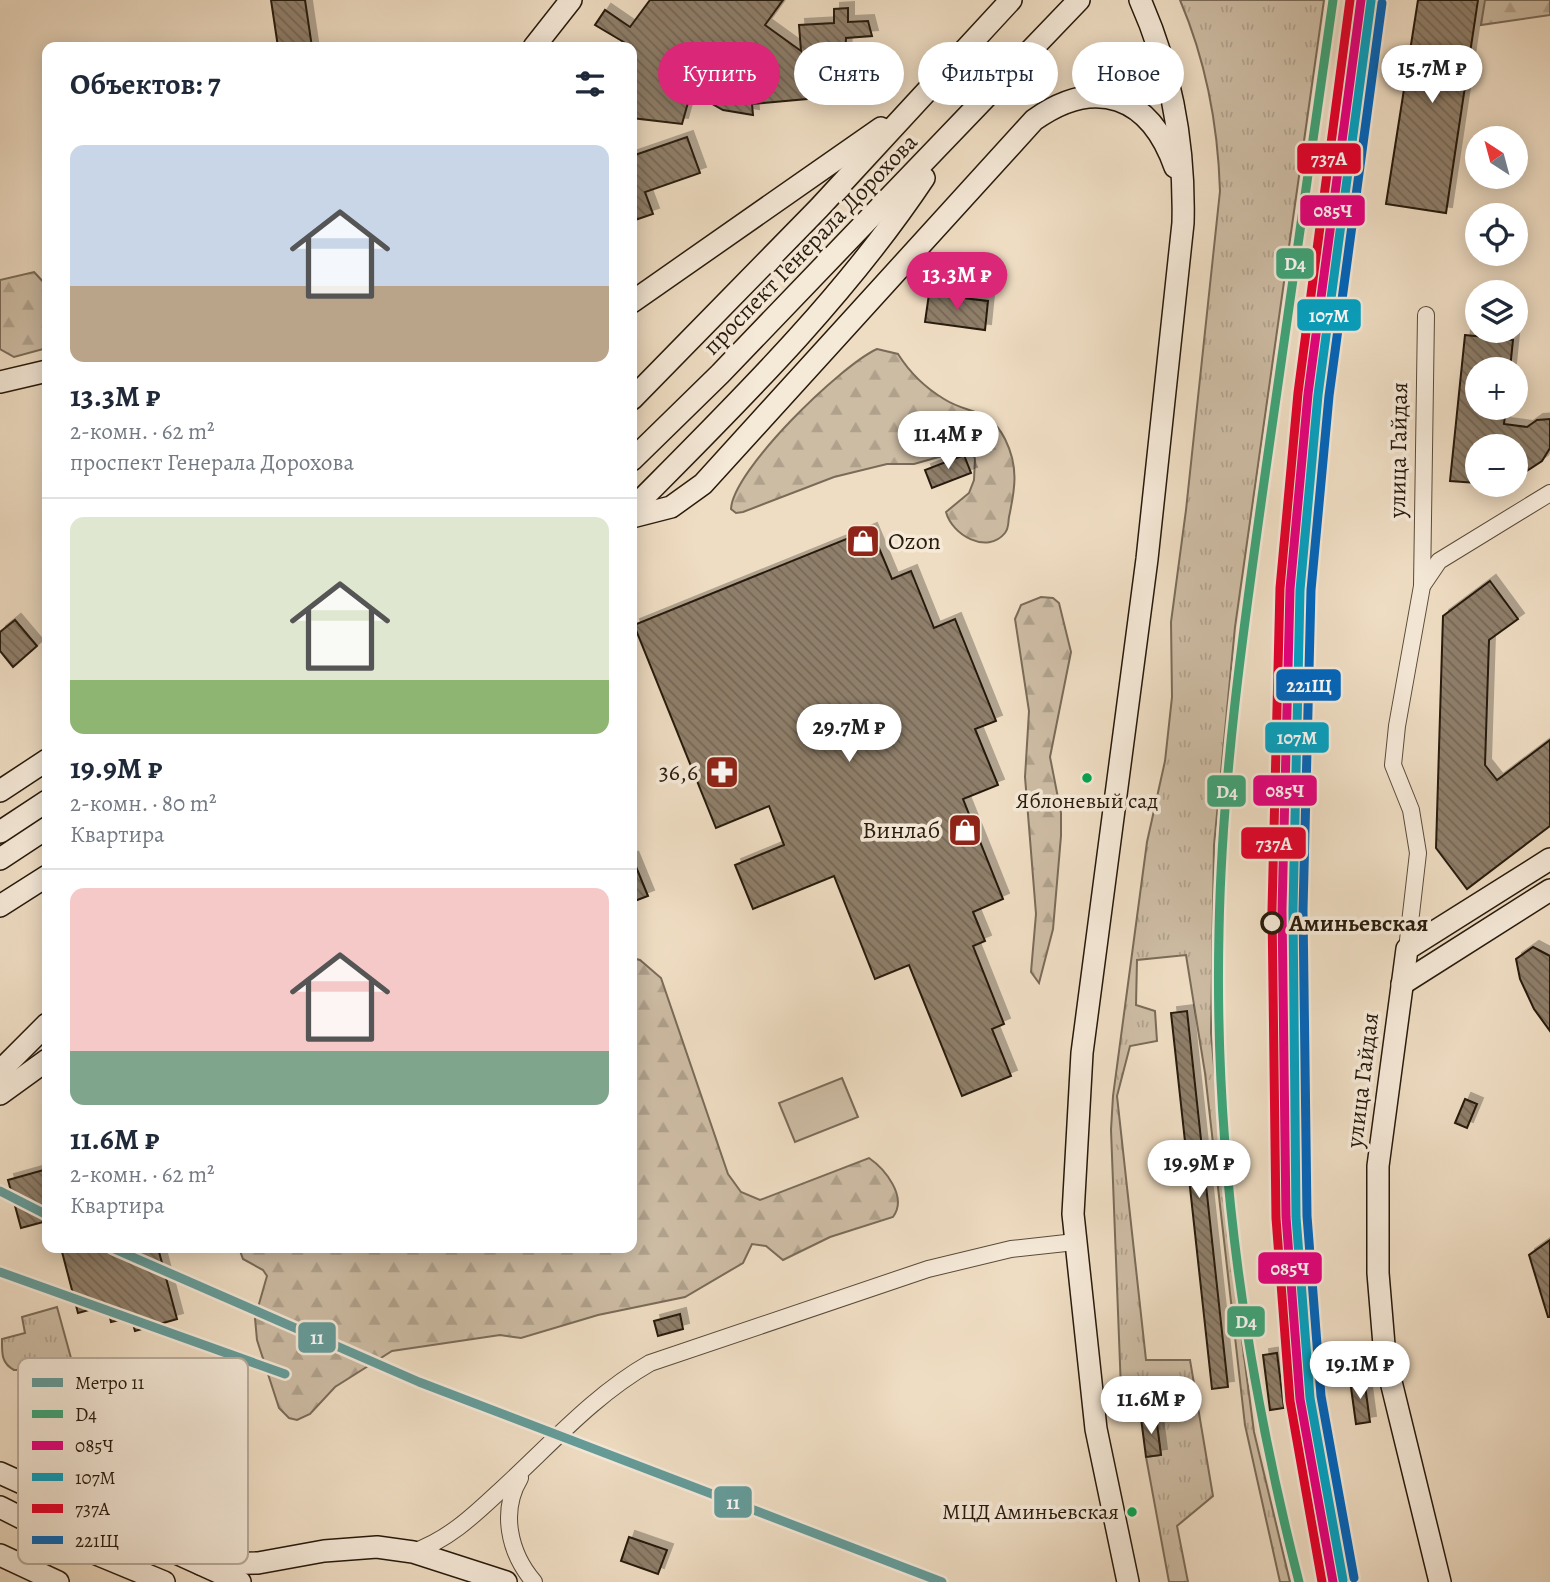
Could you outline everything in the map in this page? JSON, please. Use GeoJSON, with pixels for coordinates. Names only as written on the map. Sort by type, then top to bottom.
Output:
{"type":"FeatureCollection","features":[{"type":"Feature","properties":{"kind":"street"},"geometry":{"type":"LineString","coordinates":[[538,42],[571,0]]}},
{"type":"Feature","properties":{"kind":"street","name":"проспект Генерала Дорохова"},"geometry":{"type":"LineString","coordinates":[[637,394],[819,208],[1011,0]]}},
{"type":"Feature","properties":{"kind":"street","name":"проспект Генерала Дорохова"},"geometry":{"type":"LineString","coordinates":[[637,455],[720,374],[1079,0]]}},
{"type":"Feature","properties":{"kind":"street"},"geometry":{"type":"LineString","coordinates":[[1128,1582],[1096,1429],[1073,1214],[1082,1053],[1147,559],[1179,276],[1183,206],[1184,168],[1175,105],[1154,30],[1140,0]]}},
{"type":"Feature","properties":{"kind":"street"},"geometry":{"type":"LineString","coordinates":[[637,516],[671,508],[695,491],[1034,120],[1067,100],[1092,95],[1112,97],[1132,105],[1152,121],[1167,142],[1177,171],[1183,206]]}},
{"type":"Feature","properties":{"kind":"street"},"geometry":{"type":"LineString","coordinates":[[637,298],[917,102]]}},
{"type":"Feature","properties":{"kind":"street"},"geometry":{"type":"LineString","coordinates":[[637,504],[762,377],[847,283],[902,211],[953,134]]}},
{"type":"Feature","properties":{"kind":"street","name":"улица Гайдая"},"geometry":{"type":"LineString","coordinates":[[1426,315],[1422,586],[1397,726],[1393,765],[1411,810],[1418,853],[1378,1166],[1378,1273],[1385,1357],[1440,1582]]}},
{"type":"Feature","properties":{"kind":"street"},"geometry":{"type":"LineString","coordinates":[[0,382],[42,372]]}},
{"type":"Feature","properties":{"kind":"street","name":"улица Гайдая"},"geometry":{"type":"LineString","coordinates":[[1422,586],[1439,561],[1550,493]]}},
{"type":"Feature","properties":{"kind":"street"},"geometry":{"type":"LineString","coordinates":[[0,791],[42,763]]}},
{"type":"Feature","properties":{"kind":"street"},"geometry":{"type":"LineString","coordinates":[[0,832],[42,804]]}},
{"type":"Feature","properties":{"kind":"street"},"geometry":{"type":"LineString","coordinates":[[0,859],[42,831]]}},
{"type":"Feature","properties":{"kind":"street"},"geometry":{"type":"LineString","coordinates":[[1407,949],[1550,859]]}},
{"type":"Feature","properties":{"kind":"street"},"geometry":{"type":"LineString","coordinates":[[0,906],[42,879]]}},
{"type":"Feature","properties":{"kind":"street"},"geometry":{"type":"LineString","coordinates":[[1402,984],[1550,890]]}},
{"type":"Feature","properties":{"kind":"street"},"geometry":{"type":"LineString","coordinates":[[0,1071],[42,1029]]}},
{"type":"Feature","properties":{"kind":"street"},"geometry":{"type":"LineString","coordinates":[[0,1094],[42,1064]]}},
{"type":"Feature","properties":{"kind":"street"},"geometry":{"type":"LineString","coordinates":[[413,1552],[437,1544],[466,1522],[622,1379],[650,1363],[928,1269],[1011,1249],[1074,1242]]}},
{"type":"Feature","properties":{"kind":"street"},"geometry":{"type":"LineString","coordinates":[[529,1464],[511,1495],[508,1524],[517,1552],[534,1582]]}},
{"type":"Feature","properties":{"kind":"street"},"geometry":{"type":"LineString","coordinates":[[0,1473],[18,1481]]}},
{"type":"Feature","properties":{"kind":"street"},"geometry":{"type":"LineString","coordinates":[[0,1507],[18,1516]]}},
{"type":"Feature","properties":{"kind":"street"},"geometry":{"type":"LineString","coordinates":[[248,1563],[351,1548],[377,1547],[413,1552],[506,1582]]}},
{"type":"Feature","properties":{"kind":"street"},"geometry":{"type":"LineString","coordinates":[[0,1555],[18,1563]]}},
{"type":"Feature","properties":{"kind":"street"},"geometry":{"type":"LineString","coordinates":[[19,1564],[58,1582]]}},
{"type":"Feature","properties":{"kind":"street"},"geometry":{"type":"LineString","coordinates":[[120,1564],[164,1582]]}},
{"type":"Feature","properties":{"kind":"street"},"geometry":{"type":"LineString","coordinates":[[201,1564],[240,1582]]}},
{"type":"Feature","properties":{"kind":"green space"},"geometry":{"type":"Polygon","coordinates":[[[1180,0],[1324,0],[1235,627],[1214,845],[1211,1033],[1233,1272],[1254,1432],[1290,1582],[1280,1582],[1245,1425],[1205,1073],[1186,955],[1137,960],[1136,1005],[1155,1011],[1157,1041],[1130,1046],[1117,1096],[1146,1360],[1190,1360],[1213,1496],[1177,1526],[1188,1582],[1169,1582],[1146,1457],[1161,1455],[1151,1387],[1121,1390],[1111,1130],[1113,1096],[1147,842],[1165,761],[1172,697],[1171,622],[1186,510],[1220,191],[1217,142],[1204,70],[1180,0]]]}},
{"type":"Feature","properties":{"kind":"green space"},"geometry":{"type":"Polygon","coordinates":[[[1485,0],[1550,0],[1550,15],[1481,25],[1485,0]]]}},
{"type":"Feature","properties":{"kind":"green space"},"geometry":{"type":"Polygon","coordinates":[[[34,272],[42,281],[42,349],[14,357],[0,349],[0,280],[34,272]]]}},
{"type":"Feature","properties":{"kind":"green space"},"geometry":{"type":"Polygon","coordinates":[[[877,349],[898,354],[930,390],[953,404],[985,416],[999,429],[1009,449],[1015,478],[1008,527],[998,539],[980,542],[963,535],[955,528],[946,512],[969,493],[974,480],[975,458],[967,449],[914,464],[887,464],[834,477],[743,512],[736,513],[731,509],[736,492],[768,446],[815,397],[860,359],[877,349]]]}},
{"type":"Feature","properties":{"kind":"green space"},"geometry":{"type":"Polygon","coordinates":[[[1041,597],[1053,598],[1059,603],[1071,652],[1050,757],[1061,813],[1061,836],[1053,929],[1039,983],[1031,972],[1036,914],[1025,777],[1029,711],[1015,619],[1021,605],[1041,597]]]}},
{"type":"Feature","properties":{"kind":"green space"},"geometry":{"type":"Polygon","coordinates":[[[637,959],[661,978],[728,1174],[741,1192],[760,1200],[869,1158],[888,1176],[898,1201],[893,1217],[830,1237],[783,1260],[766,1246],[752,1244],[743,1263],[685,1297],[598,1315],[521,1338],[500,1335],[392,1351],[335,1387],[310,1414],[297,1420],[289,1418],[279,1408],[257,1340],[255,1318],[267,1276],[263,1270],[243,1259],[241,1253],[637,1253],[637,959]]]}},
{"type":"Feature","properties":{"kind":"green space"},"geometry":{"type":"Polygon","coordinates":[[[842,1078],[858,1117],[795,1142],[779,1103],[842,1078]]]}},
{"type":"Feature","properties":{"kind":"green space"},"geometry":{"type":"Polygon","coordinates":[[[57,1307],[71,1358],[18,1358],[18,1370],[10,1367],[3,1357],[2,1339],[25,1333],[22,1317],[57,1307]]]}},
{"type":"Feature","properties":{"kind":"building"},"geometry":{"type":"Polygon","coordinates":[[[271,0],[305,0],[311,42],[277,42],[271,0]]]}},
{"type":"Feature","properties":{"kind":"building"},"geometry":{"type":"Polygon","coordinates":[[[650,0],[783,0],[765,25],[794,46],[794,100],[780,101],[780,42],[658,42],[658,105],[687,105],[682,124],[637,119],[637,42],[624,42],[595,25],[605,10],[630,27],[650,0]]]}},
{"type":"Feature","properties":{"kind":"building"},"geometry":{"type":"Polygon","coordinates":[[[1418,0],[1478,0],[1446,213],[1386,204],[1418,0]]]}},
{"type":"Feature","properties":{"kind":"building"},"geometry":{"type":"Polygon","coordinates":[[[848,8],[848,22],[868,21],[872,36],[846,38],[846,42],[800,42],[799,25],[834,23],[834,9],[848,8]]]}},
{"type":"Feature","properties":{"kind":"building"},"geometry":{"type":"Polygon","coordinates":[[[714,105],[752,105],[753,115],[723,110],[714,105]]]}},
{"type":"Feature","properties":{"kind":"building"},"geometry":{"type":"Polygon","coordinates":[[[687,137],[700,173],[645,192],[653,214],[637,219],[637,154],[687,137]]]}},
{"type":"Feature","properties":{"kind":"building"},"geometry":{"type":"Polygon","coordinates":[[[929,294],[988,301],[985,330],[925,322],[929,294]]]}},
{"type":"Feature","properties":{"kind":"building"},"geometry":{"type":"Polygon","coordinates":[[[1465,335],[1465,343],[1513,343],[1511,357],[1465,357],[1465,420],[1504,420],[1504,424],[1527,427],[1537,420],[1550,419],[1550,448],[1542,461],[1528,470],[1528,434],[1465,434],[1465,482],[1450,481],[1465,335]]]}},
{"type":"Feature","properties":{"kind":"building"},"geometry":{"type":"Polygon","coordinates":[[[964,455],[971,473],[932,488],[925,470],[964,455]]]}},
{"type":"Feature","properties":{"kind":"building"},"geometry":{"type":"Polygon","coordinates":[[[871,529],[892,579],[911,571],[934,628],[955,619],[996,721],[975,729],[998,785],[963,799],[1003,899],[973,912],[985,941],[973,946],[1004,1024],[992,1029],[1011,1076],[962,1096],[909,965],[875,979],[834,876],[753,909],[735,865],[784,845],[769,806],[716,828],[637,632],[637,624],[871,529]]]}},
{"type":"Feature","properties":{"kind":"building"},"geometry":{"type":"Polygon","coordinates":[[[1490,581],[1518,619],[1489,640],[1485,765],[1497,780],[1550,740],[1550,826],[1467,889],[1436,848],[1443,616],[1490,581]]]}},
{"type":"Feature","properties":{"kind":"building"},"geometry":{"type":"Polygon","coordinates":[[[15,620],[37,646],[13,667],[0,651],[0,632],[15,620]]]}},
{"type":"Feature","properties":{"kind":"building"},"geometry":{"type":"Polygon","coordinates":[[[637,869],[648,896],[637,900],[637,869]]]}},
{"type":"Feature","properties":{"kind":"building"},"geometry":{"type":"Polygon","coordinates":[[[1533,947],[1550,956],[1550,1031],[1534,1009],[1520,979],[1516,959],[1533,947]]]}},
{"type":"Feature","properties":{"kind":"building"},"geometry":{"type":"Polygon","coordinates":[[[1187,1011],[1228,1387],[1212,1389],[1171,1013],[1187,1011]]]}},
{"type":"Feature","properties":{"kind":"building"},"geometry":{"type":"Polygon","coordinates":[[[1465,1099],[1477,1104],[1467,1128],[1455,1123],[1465,1099]]]}},
{"type":"Feature","properties":{"kind":"building"},"geometry":{"type":"Polygon","coordinates":[[[42,1170],[42,1222],[21,1228],[8,1180],[42,1170]]]}},
{"type":"Feature","properties":{"kind":"building"},"geometry":{"type":"Polygon","coordinates":[[[1550,1240],[1550,1317],[1548,1317],[1529,1255],[1550,1240]]]}},
{"type":"Feature","properties":{"kind":"building"},"geometry":{"type":"Polygon","coordinates":[[[62,1253],[159,1253],[177,1319],[135,1331],[131,1317],[111,1322],[107,1305],[78,1313],[62,1253]]]}},
{"type":"Feature","properties":{"kind":"building"},"geometry":{"type":"Polygon","coordinates":[[[680,1314],[683,1329],[658,1336],[654,1321],[680,1314]]]}},
{"type":"Feature","properties":{"kind":"building"},"geometry":{"type":"Polygon","coordinates":[[[1277,1353],[1284,1408],[1270,1410],[1263,1355],[1277,1353]]]}},
{"type":"Feature","properties":{"kind":"building"},"geometry":{"type":"Polygon","coordinates":[[[1364,1378],[1370,1422],[1356,1424],[1350,1380],[1364,1378]]]}},
{"type":"Feature","properties":{"kind":"building"},"geometry":{"type":"Polygon","coordinates":[[[1156,1416],[1161,1455],[1146,1457],[1141,1418],[1156,1416]]]}},
{"type":"Feature","properties":{"kind":"building"},"geometry":{"type":"Polygon","coordinates":[[[629,1537],[667,1550],[658,1574],[621,1561],[629,1537]]]}},
{"type":"Feature","properties":{"kind":"metro line","name":"11"},"geometry":{"type":"LineString","coordinates":[[0,1191],[42,1212]]}},
{"type":"Feature","properties":{"kind":"metro line","name":"11"},"geometry":{"type":"LineString","coordinates":[[123,1253],[419,1382],[942,1582]]}},
{"type":"Feature","properties":{"kind":"metro line","name":"11"},"geometry":{"type":"LineString","coordinates":[[0,1272],[240,1358]]}},
{"type":"Feature","properties":{"kind":"metro line","name":"11"},"geometry":{"type":"LineString","coordinates":[[248,1361],[285,1374]]}},
{"type":"Feature","properties":{"kind":"transit line","name":"D4"},"geometry":{"type":"LineString","coordinates":[[1299,1582],[1263,1422],[1237,1259],[1222,1095],[1219,931],[1225,813],[1243,637],[1333,0]]}},
{"type":"Feature","properties":{"kind":"transit line","name":"737А"},"geometry":{"type":"LineString","coordinates":[[1322,1582],[1290,1401],[1276,1218],[1272,910],[1280,588],[1298,393],[1350,0]]}},
{"type":"Feature","properties":{"kind":"transit line","name":"085Ч"},"geometry":{"type":"LineString","coordinates":[[1333,1582],[1300,1399],[1286,1217],[1282,910],[1290,589],[1308,394],[1361,0]]}},
{"type":"Feature","properties":{"kind":"transit line","name":"107М"},"geometry":{"type":"LineString","coordinates":[[1343,1580],[1310,1398],[1296,1217],[1293,910],[1300,590],[1318,395],[1371,1]]}},
{"type":"Feature","properties":{"kind":"transit line","name":"221Щ"},"geometry":{"type":"LineString","coordinates":[[1354,1578],[1321,1396],[1307,1216],[1303,910],[1311,590],[1329,396],[1382,3]]}},
{"type":"Feature","properties":{"kind":"place","name":"Ozon"},"geometry":{"type":"Point","coordinates":[863,541]}},
{"type":"Feature","properties":{"kind":"place","name":"36,6"},"geometry":{"type":"Point","coordinates":[722,772]}},
{"type":"Feature","properties":{"kind":"place","name":"Яблоневый сад"},"geometry":{"type":"Point","coordinates":[1087,778]}},
{"type":"Feature","properties":{"kind":"place","name":"Винлаб"},"geometry":{"type":"Point","coordinates":[965,830]}},
{"type":"Feature","properties":{"kind":"place","name":"Аминьевская"},"geometry":{"type":"Point","coordinates":[1272,923]}},
{"type":"Feature","properties":{"kind":"place","name":"МЦД Аминьевская"},"geometry":{"type":"Point","coordinates":[1132,1512]}}]}
